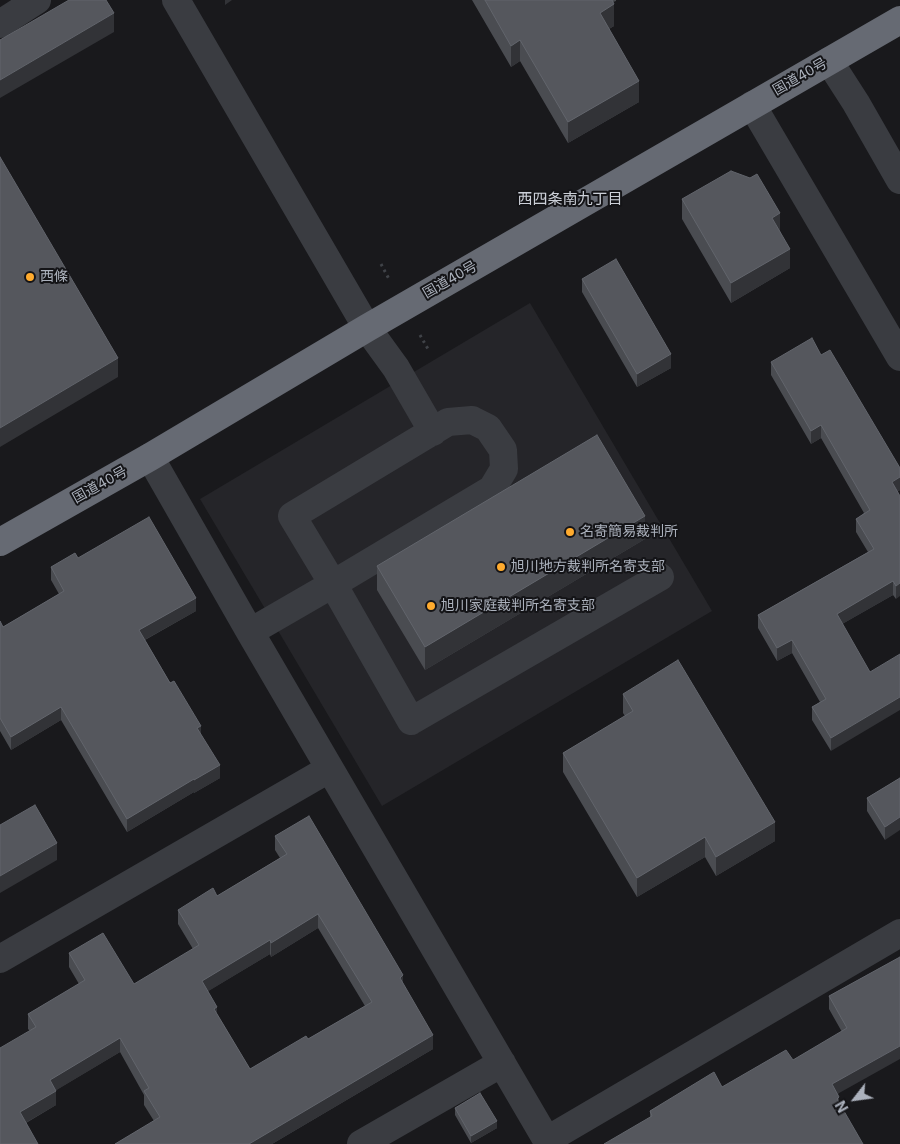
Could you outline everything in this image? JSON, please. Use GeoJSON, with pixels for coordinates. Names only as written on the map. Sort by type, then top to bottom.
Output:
{"type":"FeatureCollection","features":[{"type":"Feature","properties":{"kind":"highway","name":"国道40号"},"geometry":{"type":"LineString","coordinates":[[0,542],[150,457],[368,328],[900,20]]}},
{"type":"Feature","properties":{"kind":"street"},"geometry":{"type":"LineString","coordinates":[[0,24],[37,0]]}},
{"type":"Feature","properties":{"kind":"street"},"geometry":{"type":"LineString","coordinates":[[176,0],[368,328],[396,368],[433,432]]}},
{"type":"Feature","properties":{"kind":"street"},"geometry":{"type":"LineString","coordinates":[[829,60],[900,180]]}},
{"type":"Feature","properties":{"kind":"street"},"geometry":{"type":"LineString","coordinates":[[752,105],[900,358]]}},
{"type":"Feature","properties":{"kind":"street"},"geometry":{"type":"LineString","coordinates":[[250,632],[333,584],[492,489],[504,468],[503,450],[488,428],[472,420],[448,422],[292,516],[333,584],[411,722],[660,577]]}},
{"type":"Feature","properties":{"kind":"street"},"geometry":{"type":"LineString","coordinates":[[150,457],[548,1142],[900,933]]}},
{"type":"Feature","properties":{"kind":"street"},"geometry":{"type":"LineString","coordinates":[[0,959],[330,769]]}},
{"type":"Feature","properties":{"kind":"street"},"geometry":{"type":"LineString","coordinates":[[361,1144],[502,1063]]}},
{"type":"Feature","properties":{"kind":"shaded area"},"geometry":{"type":"Polygon","coordinates":[[[530,303],[712,611],[382,806],[200,499],[530,303]]]}},
{"type":"Feature","properties":{"kind":"building"},"geometry":{"type":"Polygon","coordinates":[[[69,0],[106,0],[114,13],[0,80],[0,40],[69,0]]]}},
{"type":"Feature","properties":{"kind":"building"},"geometry":{"type":"Polygon","coordinates":[[[485,0],[612,0],[614,4],[600,13],[639,81],[568,122],[520,40],[511,46],[485,0]]]}},
{"type":"Feature","properties":{"kind":"building","name":"西條"},"geometry":{"type":"Polygon","coordinates":[[[0,157],[118,358],[0,428],[0,157]]]}},
{"type":"Feature","properties":{"kind":"building"},"geometry":{"type":"Polygon","coordinates":[[[731,171],[750,178],[757,174],[780,213],[772,218],[790,249],[731,283],[682,199],[731,171]]]}},
{"type":"Feature","properties":{"kind":"building"},"geometry":{"type":"Polygon","coordinates":[[[616,259],[671,354],[637,374],[582,279],[616,259]]]}},
{"type":"Feature","properties":{"kind":"building"},"geometry":{"type":"Polygon","coordinates":[[[812,338],[821,355],[830,350],[900,468],[900,477],[892,482],[900,496],[900,583],[896,586],[893,581],[837,614],[870,672],[900,654],[900,697],[831,738],[812,707],[826,699],[792,640],[777,648],[758,615],[874,549],[856,519],[870,510],[821,425],[811,431],[771,362],[812,338]]]}},
{"type":"Feature","properties":{"kind":"building"},"geometry":{"type":"Polygon","coordinates":[[[597,435],[645,516],[425,647],[377,566],[597,435]]]}},
{"type":"Feature","properties":{"kind":"building"},"geometry":{"type":"Polygon","coordinates":[[[149,517],[196,598],[139,630],[170,683],[174,681],[201,726],[197,728],[220,765],[127,819],[61,707],[11,737],[0,718],[0,621],[3,627],[64,591],[51,567],[75,553],[78,558],[149,517]]]}},
{"type":"Feature","properties":{"kind":"building"},"geometry":{"type":"Polygon","coordinates":[[[678,660],[775,822],[716,857],[705,837],[637,878],[563,753],[633,711],[623,694],[678,660]]]}},
{"type":"Feature","properties":{"kind":"building"},"geometry":{"type":"Polygon","coordinates":[[[900,778],[900,817],[885,827],[867,798],[900,778]]]}},
{"type":"Feature","properties":{"kind":"building"},"geometry":{"type":"Polygon","coordinates":[[[35,805],[57,843],[0,876],[0,825],[35,805]]]}},
{"type":"Feature","properties":{"kind":"building"},"geometry":{"type":"Polygon","coordinates":[[[309,816],[403,975],[400,978],[433,1035],[249,1144],[115,1144],[160,1117],[144,1091],[149,1088],[120,1038],[50,1080],[56,1091],[20,1112],[38,1144],[0,1144],[0,1048],[36,1027],[28,1014],[85,980],[69,953],[103,933],[134,984],[199,945],[178,910],[213,888],[217,896],[287,854],[275,836],[309,816]],[[318,914],[271,943],[270,940],[202,981],[217,1007],[214,1009],[250,1069],[306,1036],[308,1039],[372,1002],[318,914]]]}},
{"type":"Feature","properties":{"kind":"building"},"geometry":{"type":"Polygon","coordinates":[[[900,957],[900,1046],[832,1084],[839,1097],[837,1099],[863,1144],[604,1144],[652,1116],[650,1111],[714,1072],[722,1087],[786,1050],[793,1060],[847,1028],[829,996],[900,957]]]}},
{"type":"Feature","properties":{"kind":"building"},"geometry":{"type":"Polygon","coordinates":[[[480,1093],[497,1121],[471,1136],[455,1108],[480,1093]]]}},
{"type":"Feature","properties":{"kind":"place","name":"西條"},"geometry":{"type":"Point","coordinates":[30,277]}},
{"type":"Feature","properties":{"kind":"place","name":"名寄簡易裁判所"},"geometry":{"type":"Point","coordinates":[570,532]}},
{"type":"Feature","properties":{"kind":"place","name":"旭川地方裁判所名寄支部"},"geometry":{"type":"Point","coordinates":[501,567]}},
{"type":"Feature","properties":{"kind":"place","name":"旭川家庭裁判所名寄支部"},"geometry":{"type":"Point","coordinates":[431,606]}},
{"type":"Feature","properties":{"kind":"district","name":"西四条南九丁目"},"geometry":{"type":"Point","coordinates":[570,199]}}]}
